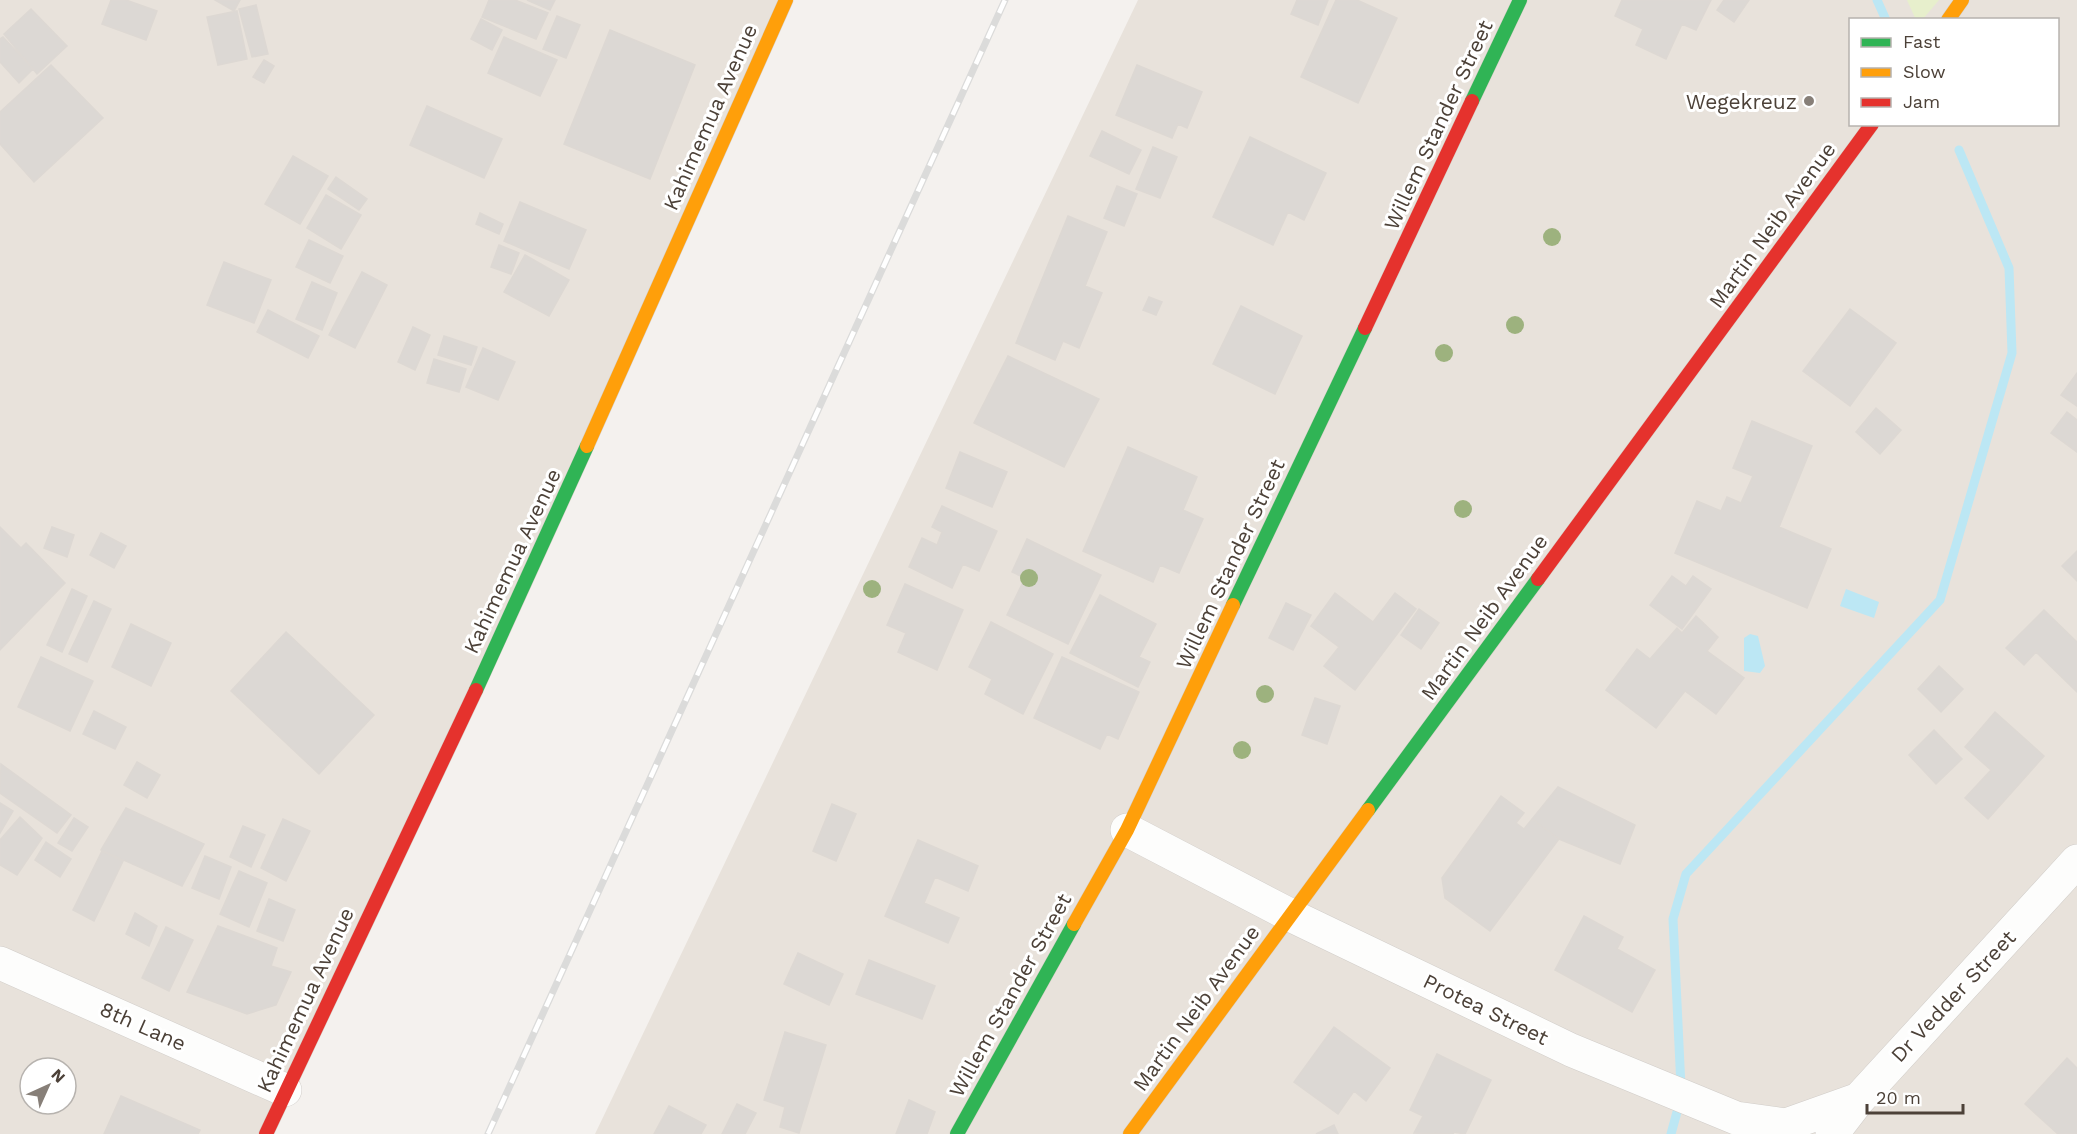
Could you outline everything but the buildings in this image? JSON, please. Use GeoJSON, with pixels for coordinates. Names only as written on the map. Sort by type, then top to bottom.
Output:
{"type":"FeatureCollection","features":[{"type":"Feature","properties":{"kind":"street","name":"Kahimemua Avenue"},"geometry":{"type":"LineString","coordinates":[[266,1134],[524,589],[786,0]]}},
{"type":"Feature","properties":{"kind":"street","name":"Willem Stander Street"},"geometry":{"type":"LineString","coordinates":[[957,1134],[1127,830],[1520,0]]}},
{"type":"Feature","properties":{"kind":"street"},"geometry":{"type":"LineString","coordinates":[[1949,18],[1962,0]]}},
{"type":"Feature","properties":{"kind":"street","name":"Martin Neib Avenue"},"geometry":{"type":"LineString","coordinates":[[1130,1134],[1871,126]]}},
{"type":"Feature","properties":{"kind":"street","name":"Protea Street"},"geometry":{"type":"LineString","coordinates":[[1127,830],[1290,915],[1571,1050],[1736,1118],[1786,1125],[1859,1099]]}},
{"type":"Feature","properties":{"kind":"street","name":"Dr Vedder Street"},"geometry":{"type":"LineString","coordinates":[[1832,1134],[1859,1099],[2077,861]]}},
{"type":"Feature","properties":{"kind":"street","name":"8th Lane"},"geometry":{"type":"LineString","coordinates":[[0,963],[285,1090]]}},
{"type":"Feature","properties":{"kind":"shaded area"},"geometry":{"type":"Polygon","coordinates":[[[0,0],[786,0],[266,1134],[0,1134],[0,0]]]}},
{"type":"Feature","properties":{"kind":"shaded area"},"geometry":{"type":"Polygon","coordinates":[[[1138,0],[2077,0],[2077,1134],[595,1134],[1138,0]]]}},
{"type":"Feature","properties":{"kind":"green space"},"geometry":{"type":"Polygon","coordinates":[[[1907,0],[1939,0],[1924,18],[1915,18],[1907,0]]]}},
{"type":"Feature","properties":{"kind":"water"},"geometry":{"type":"Polygon","coordinates":[[[1846,589],[1879,602],[1874,618],[1840,606],[1846,589]]]}},
{"type":"Feature","properties":{"kind":"water"},"geometry":{"type":"Polygon","coordinates":[[[1750,634],[1758,636],[1765,666],[1760,673],[1744,671],[1744,638],[1750,634]]]}},
{"type":"Feature","properties":{"kind":"waterway"},"geometry":{"type":"LineString","coordinates":[[1877,0],[1885,18]]}},
{"type":"Feature","properties":{"kind":"waterway"},"geometry":{"type":"LineString","coordinates":[[1681,1087],[1673,919],[1686,874],[1940,600],[2012,353],[2009,268],[1959,150]]}},
{"type":"Feature","properties":{"kind":"waterway"},"geometry":{"type":"LineString","coordinates":[[1671,1134],[1680,1101]]}},
{"type":"Feature","properties":{"kind":"railway"},"geometry":{"type":"LineString","coordinates":[[488,1134],[1005,0]]}},
{"type":"Feature","properties":{"kind":"traffic: fast"},"geometry":{"type":"LineString","coordinates":[[1472,101],[1520,0]]}},
{"type":"Feature","properties":{"kind":"traffic: fast"},"geometry":{"type":"LineString","coordinates":[[1233,605],[1365,328]]}},
{"type":"Feature","properties":{"kind":"traffic: fast"},"geometry":{"type":"LineString","coordinates":[[476,690],[587,446]]}},
{"type":"Feature","properties":{"kind":"traffic: fast"},"geometry":{"type":"LineString","coordinates":[[1368,810],[1538,579]]}},
{"type":"Feature","properties":{"kind":"traffic: fast"},"geometry":{"type":"LineString","coordinates":[[957,1134],[1074,924]]}},
{"type":"Feature","properties":{"kind":"traffic: slow"},"geometry":{"type":"LineString","coordinates":[[587,446],[786,0]]}},
{"type":"Feature","properties":{"kind":"traffic: slow"},"geometry":{"type":"LineString","coordinates":[[1949,18],[1962,0]]}},
{"type":"Feature","properties":{"kind":"traffic: slow"},"geometry":{"type":"LineString","coordinates":[[1074,924],[1127,830],[1233,605]]}},
{"type":"Feature","properties":{"kind":"traffic: slow"},"geometry":{"type":"LineString","coordinates":[[1130,1134],[1368,810]]}},
{"type":"Feature","properties":{"kind":"traffic: jam"},"geometry":{"type":"LineString","coordinates":[[1365,328],[1472,101]]}},
{"type":"Feature","properties":{"kind":"traffic: jam"},"geometry":{"type":"LineString","coordinates":[[1538,579],[1871,126]]}},
{"type":"Feature","properties":{"kind":"traffic: jam"},"geometry":{"type":"LineString","coordinates":[[266,1134],[476,690]]}},
{"type":"Feature","properties":{"kind":"place","name":"Wegekreuz"},"geometry":{"type":"Point","coordinates":[1809,101]}}]}
